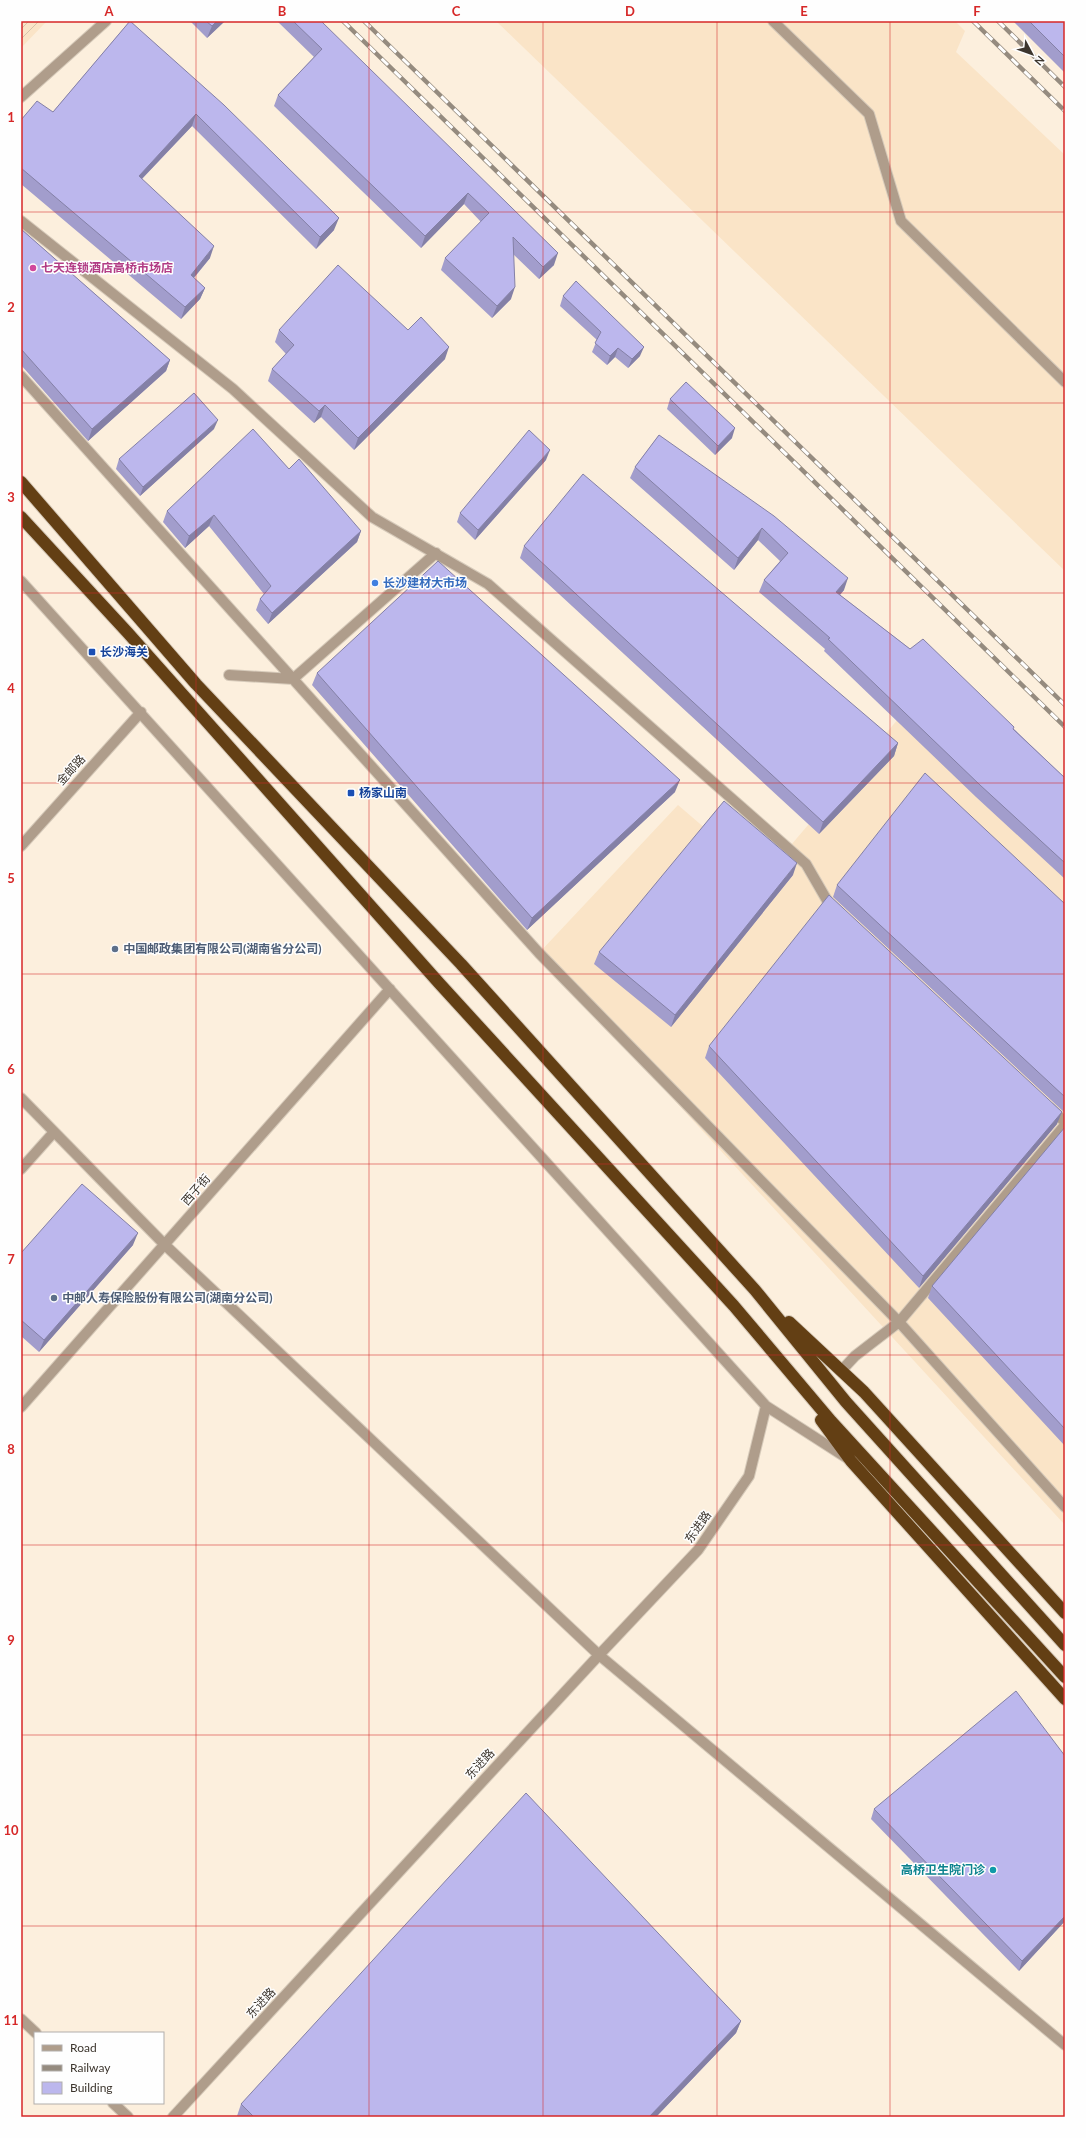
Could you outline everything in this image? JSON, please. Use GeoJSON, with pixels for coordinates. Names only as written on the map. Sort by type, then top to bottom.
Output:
{"type":"FeatureCollection","features":[{"type":"Feature","properties":{"kind":"highway"},"geometry":{"type":"LineString","coordinates":[[21,482],[196,684],[461,964],[755,1290],[846,1402],[1065,1645]]}},
{"type":"Feature","properties":{"kind":"highway"},"geometry":{"type":"LineString","coordinates":[[21,517],[128,633],[439,983],[734,1306],[831,1421],[1065,1677]]}},
{"type":"Feature","properties":{"kind":"highway"},"geometry":{"type":"LineString","coordinates":[[755,1290],[864,1392],[1065,1613]]}},
{"type":"Feature","properties":{"kind":"highway"},"geometry":{"type":"LineString","coordinates":[[734,1306],[851,1461],[1065,1699]]}},
{"type":"Feature","properties":{"kind":"street"},"geometry":{"type":"LineString","coordinates":[[21,97],[106,21]]}},
{"type":"Feature","properties":{"kind":"street"},"geometry":{"type":"LineString","coordinates":[[773,21],[868,114],[901,220],[1065,382]]}},
{"type":"Feature","properties":{"kind":"street"},"geometry":{"type":"LineString","coordinates":[[21,221],[233,388],[372,517],[488,584],[806,864],[828,902],[840,913]]}},
{"type":"Feature","properties":{"kind":"street"},"geometry":{"type":"LineString","coordinates":[[21,376],[539,953],[899,1322],[1065,1508]]}},
{"type":"Feature","properties":{"kind":"street"},"geometry":{"type":"LineString","coordinates":[[229,675],[293,679],[436,554]]}},
{"type":"Feature","properties":{"kind":"street"},"geometry":{"type":"LineString","coordinates":[[21,581],[141,712],[766,1406],[851,1461]]}},
{"type":"Feature","properties":{"kind":"street","name":"金邮路"},"geometry":{"type":"LineString","coordinates":[[21,846],[141,712]]}},
{"type":"Feature","properties":{"kind":"street","name":"西子街"},"geometry":{"type":"LineString","coordinates":[[21,1406],[165,1245],[390,988]]}},
{"type":"Feature","properties":{"kind":"street"},"geometry":{"type":"LineString","coordinates":[[21,1098],[165,1245],[599,1654],[1065,2045]]}},
{"type":"Feature","properties":{"kind":"street"},"geometry":{"type":"LineString","coordinates":[[841,1371],[855,1356],[899,1322],[1065,1123],[1042,1101]]}},
{"type":"Feature","properties":{"kind":"street"},"geometry":{"type":"LineString","coordinates":[[21,1169],[54,1132]]}},
{"type":"Feature","properties":{"kind":"street","name":"东进路"},"geometry":{"type":"LineString","coordinates":[[173,2117],[599,1654],[698,1550],[749,1476],[766,1406]]}},
{"type":"Feature","properties":{"kind":"street"},"geometry":{"type":"LineString","coordinates":[[21,2019],[35,2032]]}},
{"type":"Feature","properties":{"kind":"street"},"geometry":{"type":"LineString","coordinates":[[114,2104],[128,2117]]}},
{"type":"Feature","properties":{"kind":"shaded area"},"geometry":{"type":"Polygon","coordinates":[[[21,21],[47,21],[21,48],[21,21]]]}},
{"type":"Feature","properties":{"kind":"shaded area"},"geometry":{"type":"Polygon","coordinates":[[[496,21],[955,21],[965,31],[956,52],[1065,155],[1065,571],[496,21]]]}},
{"type":"Feature","properties":{"kind":"shaded area"},"geometry":{"type":"Polygon","coordinates":[[[910,705],[1065,831],[1065,1525],[539,953],[678,805],[763,878],[910,705]]]}},
{"type":"Feature","properties":{"kind":"building"},"geometry":{"type":"Polygon","coordinates":[[[130,21],[224,105],[339,218],[320,237],[196,114],[139,176],[214,246],[191,275],[205,288],[185,307],[21,168],[21,120],[37,101],[53,112],[130,21]]]}},
{"type":"Feature","properties":{"kind":"building"},"geometry":{"type":"Polygon","coordinates":[[[206,21],[217,21],[212,26],[206,21]]]}},
{"type":"Feature","properties":{"kind":"building"},"geometry":{"type":"Polygon","coordinates":[[[293,21],[321,21],[558,253],[543,267],[513,237],[515,287],[497,306],[445,258],[489,213],[468,193],[425,236],[278,95],[322,49],[293,21]]]}},
{"type":"Feature","properties":{"kind":"building"},"geometry":{"type":"Polygon","coordinates":[[[1029,21],[1065,21],[1065,57],[1029,21]]]}},
{"type":"Feature","properties":{"kind":"building"},"geometry":{"type":"Polygon","coordinates":[[[21,229],[170,360],[92,429],[21,349],[21,229]]]}},
{"type":"Feature","properties":{"kind":"building"},"geometry":{"type":"Polygon","coordinates":[[[338,265],[408,330],[421,317],[449,347],[358,438],[325,405],[319,411],[272,369],[294,345],[279,330],[338,265]]]}},
{"type":"Feature","properties":{"kind":"building"},"geometry":{"type":"Polygon","coordinates":[[[576,281],[644,347],[632,359],[618,348],[610,356],[595,343],[601,332],[563,296],[576,281]]]}},
{"type":"Feature","properties":{"kind":"building"},"geometry":{"type":"Polygon","coordinates":[[[686,382],[735,428],[718,446],[670,399],[686,382]]]}},
{"type":"Feature","properties":{"kind":"building"},"geometry":{"type":"Polygon","coordinates":[[[194,393],[218,420],[143,487],[119,459],[194,393]]]}},
{"type":"Feature","properties":{"kind":"building"},"geometry":{"type":"Polygon","coordinates":[[[253,429],[289,469],[299,459],[361,531],[272,613],[260,599],[271,586],[214,515],[189,536],[167,511],[253,429]]]}},
{"type":"Feature","properties":{"kind":"building"},"geometry":{"type":"Polygon","coordinates":[[[529,430],[550,450],[478,530],[460,513],[529,430]]]}},
{"type":"Feature","properties":{"kind":"building"},"geometry":{"type":"Polygon","coordinates":[[[659,435],[774,516],[848,578],[836,592],[910,649],[923,639],[1014,727],[1013,729],[1065,778],[1065,863],[980,785],[828,639],[830,638],[764,580],[788,553],[762,528],[738,558],[635,467],[659,435]]]}},
{"type":"Feature","properties":{"kind":"building"},"geometry":{"type":"Polygon","coordinates":[[[583,474],[898,743],[823,822],[524,546],[583,474]]]}},
{"type":"Feature","properties":{"kind":"building"},"geometry":{"type":"Polygon","coordinates":[[[438,561],[680,780],[532,918],[317,673],[438,561]]]}},
{"type":"Feature","properties":{"kind":"building"},"geometry":{"type":"Polygon","coordinates":[[[925,773],[1065,904],[1065,1097],[837,885],[925,773]]]}},
{"type":"Feature","properties":{"kind":"building"},"geometry":{"type":"Polygon","coordinates":[[[724,801],[797,863],[675,1015],[599,952],[724,801]]]}},
{"type":"Feature","properties":{"kind":"building"},"geometry":{"type":"Polygon","coordinates":[[[829,895],[1062,1112],[923,1276],[709,1046],[829,895]]]}},
{"type":"Feature","properties":{"kind":"building"},"geometry":{"type":"Polygon","coordinates":[[[1065,1127],[1065,1429],[932,1286],[1065,1127]]]}},
{"type":"Feature","properties":{"kind":"building","name":"中邮人寿保险股份有限公司(湖南分公司)"},"geometry":{"type":"Polygon","coordinates":[[[82,1184],[138,1233],[44,1340],[21,1320],[21,1253],[82,1184]]]}},
{"type":"Feature","properties":{"kind":"building","name":"高桥卫生院门诊"},"geometry":{"type":"Polygon","coordinates":[[[1016,1691],[1065,1756],[1065,1916],[1022,1961],[874,1809],[1016,1691]]]}},
{"type":"Feature","properties":{"kind":"building"},"geometry":{"type":"Polygon","coordinates":[[[526,1793],[741,2021],[649,2117],[254,2117],[241,2104],[526,1793]]]}},
{"type":"Feature","properties":{"kind":"railway"},"geometry":{"type":"LineString","coordinates":[[343,21],[1065,727]]}},
{"type":"Feature","properties":{"kind":"railway"},"geometry":{"type":"LineString","coordinates":[[364,21],[1065,705]]}},
{"type":"Feature","properties":{"kind":"railway"},"geometry":{"type":"LineString","coordinates":[[973,21],[1065,111]]}},
{"type":"Feature","properties":{"kind":"railway"},"geometry":{"type":"LineString","coordinates":[[998,21],[1065,87]]}},
{"type":"Feature","properties":{"kind":"place","name":"七天连锁酒店高桥市场店"},"geometry":{"type":"Point","coordinates":[33,268]}},
{"type":"Feature","properties":{"kind":"place","name":"长沙建材大市场"},"geometry":{"type":"Point","coordinates":[375,583]}},
{"type":"Feature","properties":{"kind":"place","name":"长沙海关"},"geometry":{"type":"Point","coordinates":[92,652]}},
{"type":"Feature","properties":{"kind":"place","name":"杨家山南"},"geometry":{"type":"Point","coordinates":[351,793]}},
{"type":"Feature","properties":{"kind":"place","name":"中国邮政集团有限公司(湖南省分公司)"},"geometry":{"type":"Point","coordinates":[115,949]}},
{"type":"Feature","properties":{"kind":"place","name":"中邮人寿保险股份有限公司(湖南分公司)"},"geometry":{"type":"Point","coordinates":[54,1298]}},
{"type":"Feature","properties":{"kind":"place","name":"高桥卫生院门诊"},"geometry":{"type":"Point","coordinates":[993,1870]}}]}
